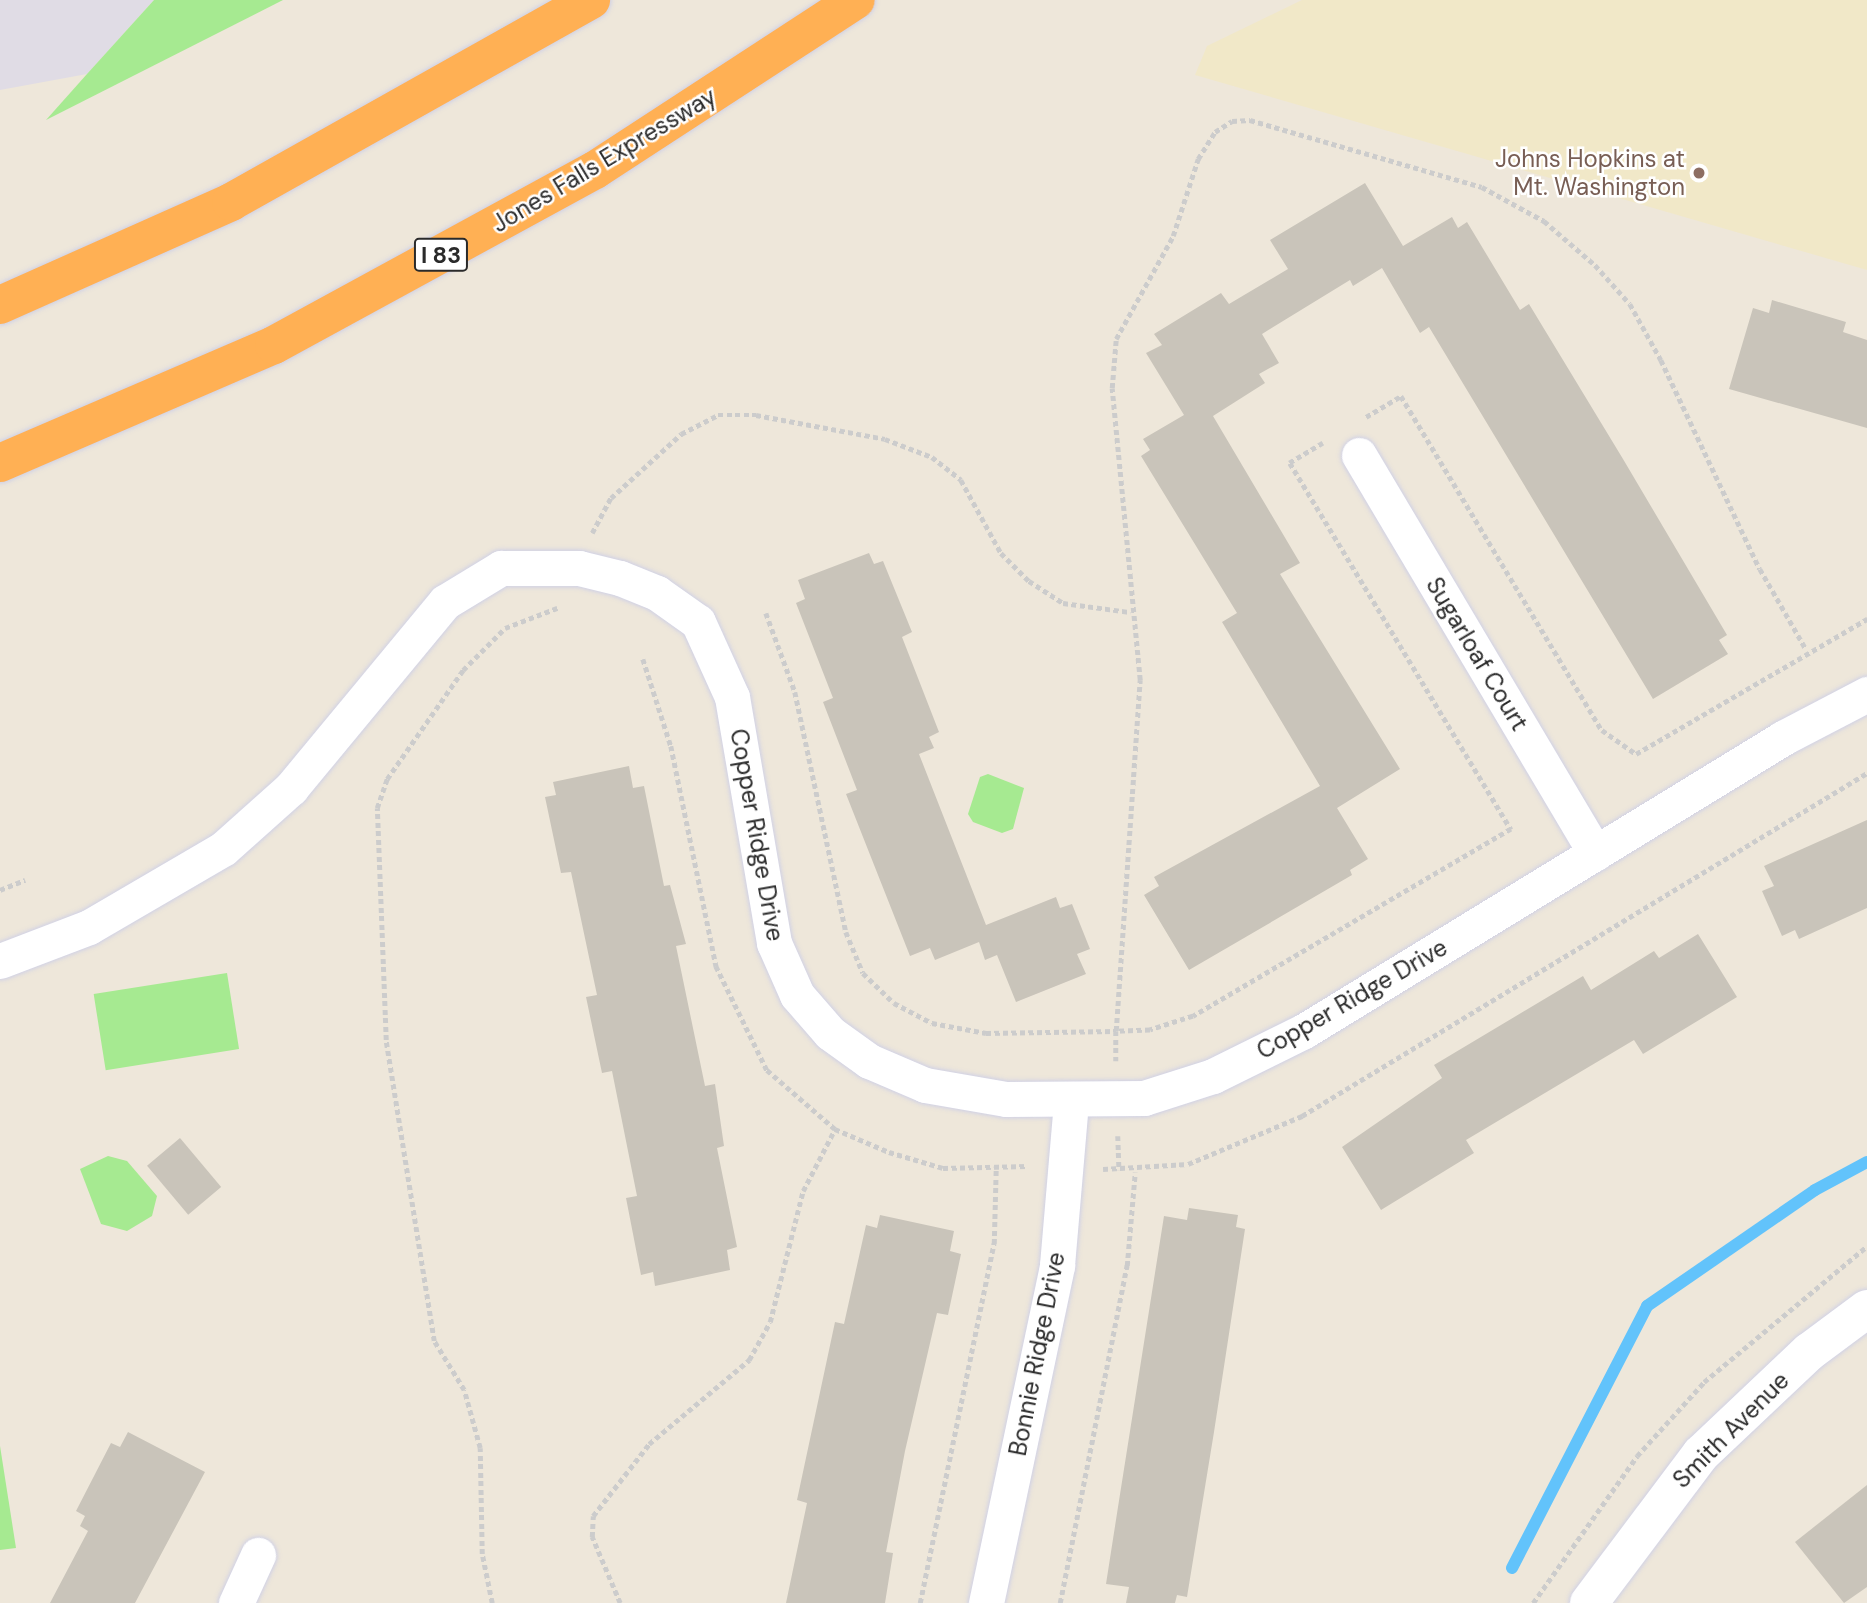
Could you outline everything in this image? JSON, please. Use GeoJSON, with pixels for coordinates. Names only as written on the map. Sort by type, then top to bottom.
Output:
{"type":"FeatureCollection","features":[{"type":"Feature","properties":{"kind":"highway"},"geometry":{"type":"LineString","coordinates":[[0,305],[231,202],[591,0]]}},
{"type":"Feature","properties":{"kind":"highway","name":"Jones Falls Expressway"},"geometry":{"type":"LineString","coordinates":[[0,463],[274,345],[595,170],[856,0]]}},
{"type":"Feature","properties":{"kind":"main road","name":"Smith Avenue"},"geometry":{"type":"LineString","coordinates":[[1589,1603],[1701,1454],[1809,1352],[1867,1309]]}},
{"type":"Feature","properties":{"kind":"street","name":"Sugarloaf Court"},"geometry":{"type":"LineString","coordinates":[[1359,455],[1595,853]]}},
{"type":"Feature","properties":{"kind":"street","name":"Copper Ridge Drive"},"geometry":{"type":"LineString","coordinates":[[0,961],[89,927],[224,848],[291,788],[445,602],[501,568],[579,568],[657,593],[698,622],[732,697],[774,943],[797,995],[830,1033],[869,1061],[925,1086],[1071,1103],[1117,1100],[1213,1076],[1304,1031],[1595,853],[1867,694]]}},
{"type":"Feature","properties":{"kind":"street","name":"Bonnie Ridge Drive"},"geometry":{"type":"LineString","coordinates":[[986,1603],[1057,1265],[1071,1103]]}},
{"type":"Feature","properties":{"kind":"street"},"geometry":{"type":"LineString","coordinates":[[236,1603],[258,1555]]}},
{"type":"Feature","properties":{"kind":"path"},"geometry":{"type":"LineString","coordinates":[[492,1603],[482,1554],[480,1448],[464,1390],[434,1341],[386,1040],[377,808],[387,779],[463,670],[505,628],[567,603],[579,568],[611,499],[638,468],[718,415],[756,415],[885,439],[932,457],[961,481],[1001,553],[1029,581],[1063,603],[1130,612]]}},
{"type":"Feature","properties":{"kind":"path"},"geometry":{"type":"LineString","coordinates":[[766,613],[795,692],[846,932],[863,973],[894,1003],[932,1023],[986,1033],[1116,1031],[1119,1170]]}},
{"type":"Feature","properties":{"kind":"path"},"geometry":{"type":"LineString","coordinates":[[1806,649],[1867,619]]}},
{"type":"Feature","properties":{"kind":"path"},"geometry":{"type":"LineString","coordinates":[[643,659],[671,746],[716,966],[737,1019],[766,1070],[835,1129],[943,1168],[1065,1166],[1135,1172],[1239,1147],[1302,1116],[1867,773]]}},
{"type":"Feature","properties":{"kind":"path"},"geometry":{"type":"LineString","coordinates":[[0,890],[25,880]]}},
{"type":"Feature","properties":{"kind":"path"},"geometry":{"type":"LineString","coordinates":[[621,1603],[592,1537],[593,1516],[649,1444],[749,1360],[770,1322],[803,1191],[835,1129]]}},
{"type":"Feature","properties":{"kind":"path"},"geometry":{"type":"LineString","coordinates":[[920,1603],[994,1244],[996,1166]]}},
{"type":"Feature","properties":{"kind":"path"},"geometry":{"type":"LineString","coordinates":[[1060,1603],[1127,1266],[1135,1172]]}},
{"type":"Feature","properties":{"kind":"shaded area"},"geometry":{"type":"Polygon","coordinates":[[[0,0],[154,0],[87,74],[0,90],[0,0]]]}},
{"type":"Feature","properties":{"kind":"shaded area","name":"Johns Hopkins at Mt. Washington"},"geometry":{"type":"Polygon","coordinates":[[[1302,0],[1867,0],[1867,270],[1195,75],[1207,46],[1302,0]]]}},
{"type":"Feature","properties":{"kind":"green space"},"geometry":{"type":"Polygon","coordinates":[[[154,0],[283,0],[46,120],[87,74],[154,0]]]}},
{"type":"Feature","properties":{"kind":"green space"},"geometry":{"type":"Polygon","coordinates":[[[988,774],[1024,788],[1013,829],[1002,833],[973,822],[968,814],[980,777],[988,774]]]}},
{"type":"Feature","properties":{"kind":"green space"},"geometry":{"type":"Polygon","coordinates":[[[227,973],[239,1049],[106,1070],[94,994],[227,973]]]}},
{"type":"Feature","properties":{"kind":"green space"},"geometry":{"type":"Polygon","coordinates":[[[108,1156],[127,1161],[157,1196],[152,1216],[127,1231],[101,1224],[80,1169],[108,1156]]]}},
{"type":"Feature","properties":{"kind":"green space"},"geometry":{"type":"Polygon","coordinates":[[[0,1446],[16,1548],[0,1550],[0,1446]]]}},
{"type":"Feature","properties":{"kind":"building"},"geometry":{"type":"Polygon","coordinates":[[[1365,183],[1403,246],[1452,217],[1458,228],[1467,222],[1520,310],[1529,304],[1623,459],[1727,635],[1719,640],[1728,654],[1653,699],[1429,327],[1420,333],[1382,268],[1353,286],[1350,280],[1262,334],[1279,363],[1259,374],[1265,383],[1213,416],[1300,563],[1280,574],[1400,769],[1337,808],[1368,859],[1350,870],[1352,875],[1189,970],[1144,895],[1159,886],[1154,877],[1320,786],[1222,622],[1237,613],[1141,456],[1150,450],[1143,439],[1184,415],[1146,353],[1162,345],[1154,334],[1221,293],[1229,304],[1288,269],[1270,240],[1365,183]]]}},
{"type":"Feature","properties":{"kind":"building"},"geometry":{"type":"Polygon","coordinates":[[[1772,300],[1846,322],[1843,332],[1867,340],[1867,428],[1729,389],[1753,308],[1769,313],[1772,300]]]}},
{"type":"Feature","properties":{"kind":"building"},"geometry":{"type":"Polygon","coordinates":[[[869,553],[874,564],[883,561],[912,632],[902,637],[939,732],[929,737],[934,748],[919,754],[986,925],[1056,897],[1060,908],[1072,904],[1090,949],[1077,954],[1086,974],[1016,1002],[997,955],[985,960],[979,942],[935,960],[930,948],[910,956],[846,794],[857,790],[823,702],[833,698],[796,603],[805,599],[798,580],[869,553]]]}},
{"type":"Feature","properties":{"kind":"building"},"geometry":{"type":"Polygon","coordinates":[[[629,766],[633,788],[644,786],[664,886],[670,885],[686,944],[676,946],[705,1086],[715,1084],[724,1146],[717,1148],[737,1247],[727,1250],[730,1270],[655,1286],[653,1272],[641,1275],[626,1198],[637,1196],[612,1071],[602,1073],[586,997],[597,995],[571,872],[561,873],[545,797],[556,795],[553,782],[629,766]]]}},
{"type":"Feature","properties":{"kind":"building"},"geometry":{"type":"Polygon","coordinates":[[[1867,820],[1867,908],[1799,939],[1795,930],[1782,936],[1762,891],[1774,886],[1764,866],[1867,820]]]}},
{"type":"Feature","properties":{"kind":"building"},"geometry":{"type":"Polygon","coordinates":[[[1698,934],[1737,997],[1643,1054],[1634,1040],[1466,1140],[1474,1153],[1381,1210],[1342,1147],[1442,1078],[1434,1065],[1583,976],[1591,990],[1654,951],[1659,958],[1698,934]]]}},
{"type":"Feature","properties":{"kind":"building"},"geometry":{"type":"Polygon","coordinates":[[[180,1138],[221,1187],[188,1215],[147,1166],[180,1138]]]}},
{"type":"Feature","properties":{"kind":"building"},"geometry":{"type":"Polygon","coordinates":[[[1189,1208],[1238,1215],[1236,1227],[1245,1229],[1214,1432],[1187,1597],[1177,1595],[1175,1603],[1126,1603],[1129,1587],[1106,1584],[1164,1216],[1187,1220],[1189,1208]]]}},
{"type":"Feature","properties":{"kind":"building"},"geometry":{"type":"Polygon","coordinates":[[[880,1215],[954,1231],[950,1251],[961,1254],[948,1315],[937,1313],[905,1451],[886,1552],[893,1553],[885,1603],[786,1603],[807,1503],[797,1500],[835,1322],[844,1324],[866,1225],[877,1228],[880,1215]]]}},
{"type":"Feature","properties":{"kind":"building"},"geometry":{"type":"Polygon","coordinates":[[[128,1432],[205,1472],[135,1603],[50,1603],[88,1531],[80,1526],[85,1516],[76,1511],[111,1443],[120,1447],[128,1432]]]}},
{"type":"Feature","properties":{"kind":"building"},"geometry":{"type":"Polygon","coordinates":[[[1867,1485],[1867,1587],[1844,1603],[1795,1542],[1867,1485]]]}},
{"type":"Feature","properties":{"kind":"waterway"},"geometry":{"type":"LineString","coordinates":[[1512,1568],[1647,1306],[1815,1190],[1867,1162]]}},
{"type":"Feature","properties":{"kind":"place","name":"Johns Hopkins at Mt. Washington"},"geometry":{"type":"Point","coordinates":[1699,173]}}]}
